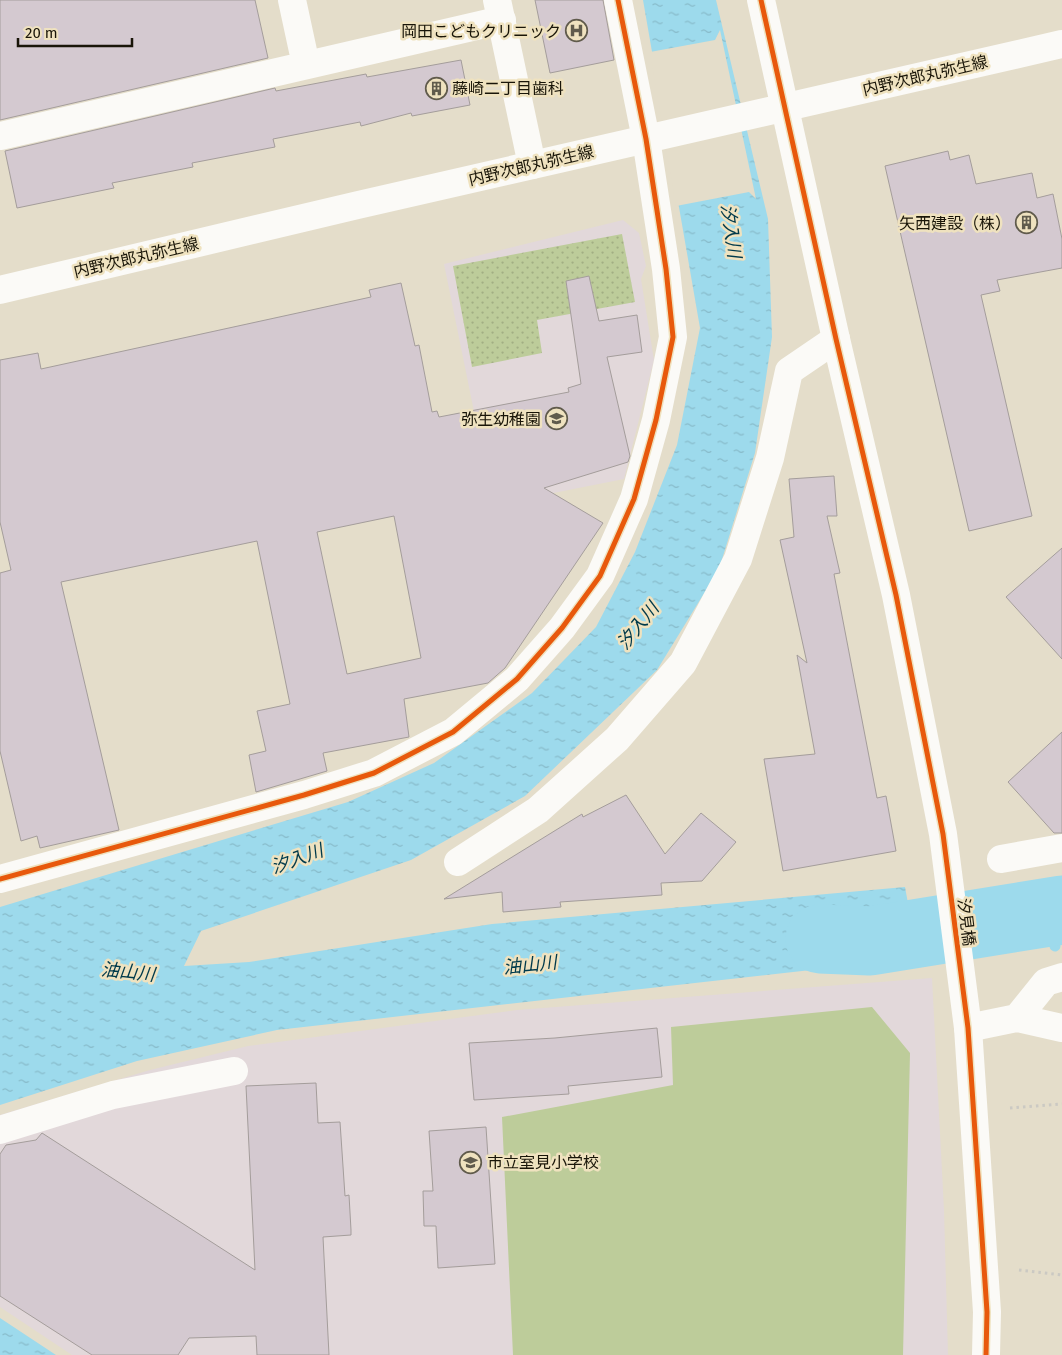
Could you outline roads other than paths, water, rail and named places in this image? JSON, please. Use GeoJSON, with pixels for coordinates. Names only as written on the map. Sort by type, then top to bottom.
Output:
{"type":"FeatureCollection","features":[{"type":"Feature","properties":{"kind":"street"},"geometry":{"type":"LineString","coordinates":[[292,0],[306,65]]}},
{"type":"Feature","properties":{"kind":"street"},"geometry":{"type":"LineString","coordinates":[[0,879],[304,795],[374,773],[453,732],[517,679],[562,628],[600,576],[634,499],[656,420],[673,337],[666,269],[646,140],[618,0]]}},
{"type":"Feature","properties":{"kind":"street","name":"汐見橋"},"geometry":{"type":"LineString","coordinates":[[761,0],[836,339],[896,595],[948,867],[968,1028],[987,1312],[986,1355]]}},
{"type":"Feature","properties":{"kind":"street"},"geometry":{"type":"LineString","coordinates":[[0,136],[306,65],[499,10],[532,165]]}},
{"type":"Feature","properties":{"kind":"street","name":"内野次郎丸弥生線"},"geometry":{"type":"LineString","coordinates":[[0,290],[532,165],[1062,44]]}},
{"type":"Feature","properties":{"kind":"street"},"geometry":{"type":"LineString","coordinates":[[458,862],[538,810],[617,739],[683,663],[738,559],[770,458],[789,371],[836,339]]}},
{"type":"Feature","properties":{"kind":"street"},"geometry":{"type":"LineString","coordinates":[[1001,859],[1062,848]]}},
{"type":"Feature","properties":{"kind":"street"},"geometry":{"type":"LineString","coordinates":[[1017,1018],[1046,982],[1062,977]]}},
{"type":"Feature","properties":{"kind":"street"},"geometry":{"type":"LineString","coordinates":[[968,1028],[1017,1018],[1062,1028]]}},
{"type":"Feature","properties":{"kind":"street"},"geometry":{"type":"LineString","coordinates":[[0,1130],[112,1095],[234,1071]]}},
{"type":"Feature","properties":{"kind":"water","name":"汐入川"},"geometry":{"type":"Polygon","coordinates":[[[643,0],[716,0],[768,219],[772,337],[755,453],[719,569],[657,670],[525,796],[411,860],[201,931],[184,966],[249,962],[492,924],[905,887],[918,958],[277,1030],[137,1061],[0,1105],[0,907],[348,802],[434,763],[532,693],[596,627],[635,552],[677,445],[700,328],[643,0]]]}},
{"type":"Feature","properties":{"kind":"water"},"geometry":{"type":"Polygon","coordinates":[[[0,1318],[56,1355],[0,1355],[0,1318]]]}},
{"type":"Feature","properties":{"kind":"waterway","name":"油山川"},"geometry":{"type":"LineString","coordinates":[[820,939],[870,941],[1062,910]]}},
{"type":"Feature","properties":{"kind":"waterway"},"geometry":{"type":"LineString","coordinates":[[1048,913],[1055,946]]}},
{"type":"Feature","properties":{"kind":"place","name":"岡田こどもクリニック"},"geometry":{"type":"Point","coordinates":[577,31]}},
{"type":"Feature","properties":{"kind":"place","name":"藤崎二丁目歯科"},"geometry":{"type":"Point","coordinates":[436,88]}},
{"type":"Feature","properties":{"kind":"place","name":"矢西建設（株）"},"geometry":{"type":"Point","coordinates":[1027,223]}},
{"type":"Feature","properties":{"kind":"place","name":"弥生幼稚園"},"geometry":{"type":"Point","coordinates":[557,419]}},
{"type":"Feature","properties":{"kind":"place","name":"市立室見小学校"},"geometry":{"type":"Point","coordinates":[471,1162]}}]}
